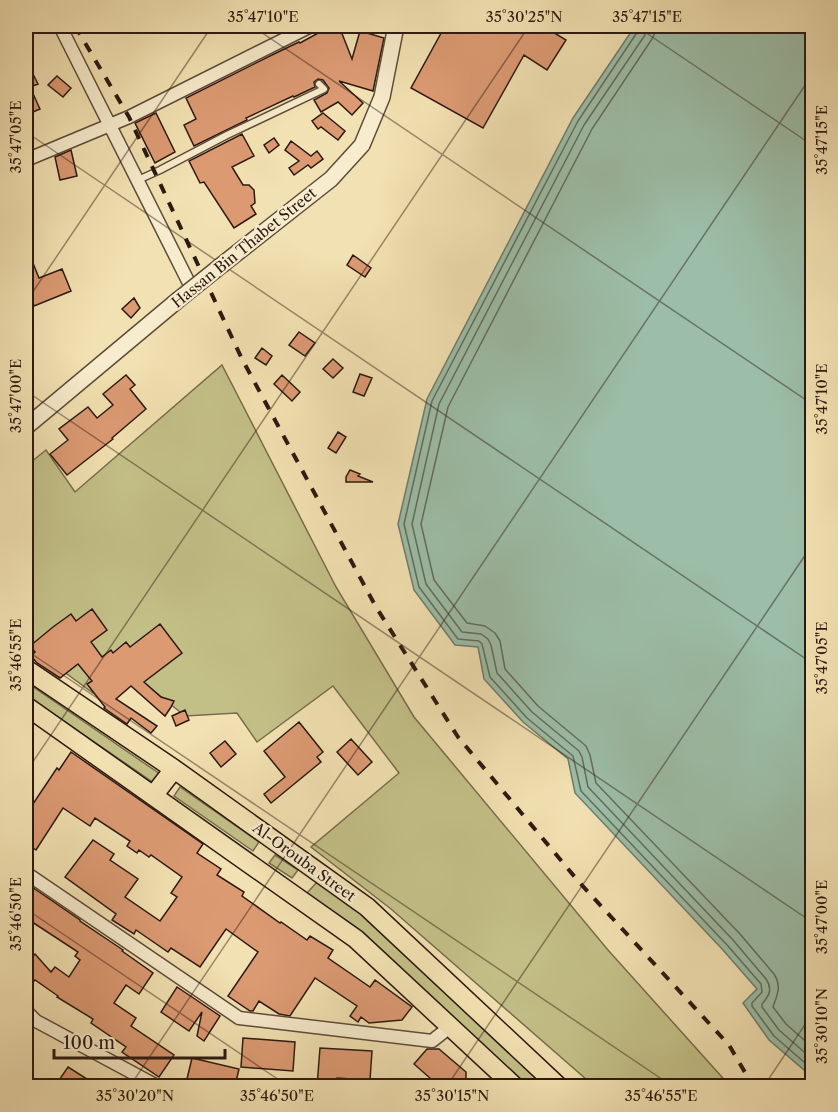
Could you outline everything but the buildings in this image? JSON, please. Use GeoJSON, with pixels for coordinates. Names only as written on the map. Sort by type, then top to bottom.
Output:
{"type":"FeatureCollection","features":[{"type":"Feature","properties":{"kind":"main road","name":"Al-Orouba Street"},"geometry":{"type":"LineString","coordinates":[[26,669],[174,769],[367,907],[558,1086]]}},
{"type":"Feature","properties":{"kind":"main road"},"geometry":{"type":"LineString","coordinates":[[26,706],[356,939],[514,1086]]}},
{"type":"Feature","properties":{"kind":"main road"},"geometry":{"type":"LineString","coordinates":[[153,796],[174,769]]}},
{"type":"Feature","properties":{"kind":"main road"},"geometry":{"type":"LineString","coordinates":[[293,894],[311,868]]}},
{"type":"Feature","properties":{"kind":"street"},"geometry":{"type":"LineString","coordinates":[[60,26],[192,289]]}},
{"type":"Feature","properties":{"kind":"street"},"geometry":{"type":"LineString","coordinates":[[26,160],[129,117],[311,26]]}},
{"type":"Feature","properties":{"kind":"street","name":"Hassan Bin Thabet Street"},"geometry":{"type":"LineString","coordinates":[[26,427],[178,300],[331,179],[362,145],[382,97],[396,26]]}},
{"type":"Feature","properties":{"kind":"street"},"geometry":{"type":"LineString","coordinates":[[26,873],[239,1018],[432,1041],[451,1026]]}},
{"type":"Feature","properties":{"kind":"street"},"geometry":{"type":"LineString","coordinates":[[26,1011],[36,1021],[157,1086]]}},
{"type":"Feature","properties":{"kind":"lane"},"geometry":{"type":"LineString","coordinates":[[138,180],[324,89],[320,84]]}},
{"type":"Feature","properties":{"kind":"shaded area"},"geometry":{"type":"Polygon","coordinates":[[[222,365],[336,587],[414,717],[608,950],[730,1086],[594,1086],[391,909],[311,847],[399,773],[333,686],[257,742],[237,713],[185,716],[143,682],[93,693],[26,644],[26,466],[46,450],[75,492],[222,365]]]}},
{"type":"Feature","properties":{"kind":"shaded area"},"geometry":{"type":"Polygon","coordinates":[[[26,682],[160,774],[154,783],[26,695],[26,682]]]}},
{"type":"Feature","properties":{"kind":"shaded area"},"geometry":{"type":"Polygon","coordinates":[[[180,787],[259,842],[253,851],[174,796],[180,787]]]}},
{"type":"Feature","properties":{"kind":"shaded area"},"geometry":{"type":"Polygon","coordinates":[[[275,855],[298,870],[292,878],[269,863],[275,855]]]}},
{"type":"Feature","properties":{"kind":"shaded area"},"geometry":{"type":"Polygon","coordinates":[[[317,882],[361,914],[545,1086],[525,1086],[357,928],[307,893],[317,882]]]}},
{"type":"Feature","properties":{"kind":"water"},"geometry":{"type":"Polygon","coordinates":[[[635,26],[812,26],[812,1076],[769,1040],[743,1003],[757,989],[575,793],[568,759],[523,722],[484,679],[478,647],[455,645],[414,590],[398,524],[427,399],[573,118],[635,26]]]}},
{"type":"Feature","properties":{"kind":"railway"},"geometry":{"type":"LineString","coordinates":[[75,26],[129,117],[242,359],[376,607],[458,737],[579,882],[729,1045],[753,1086]]}}]}
